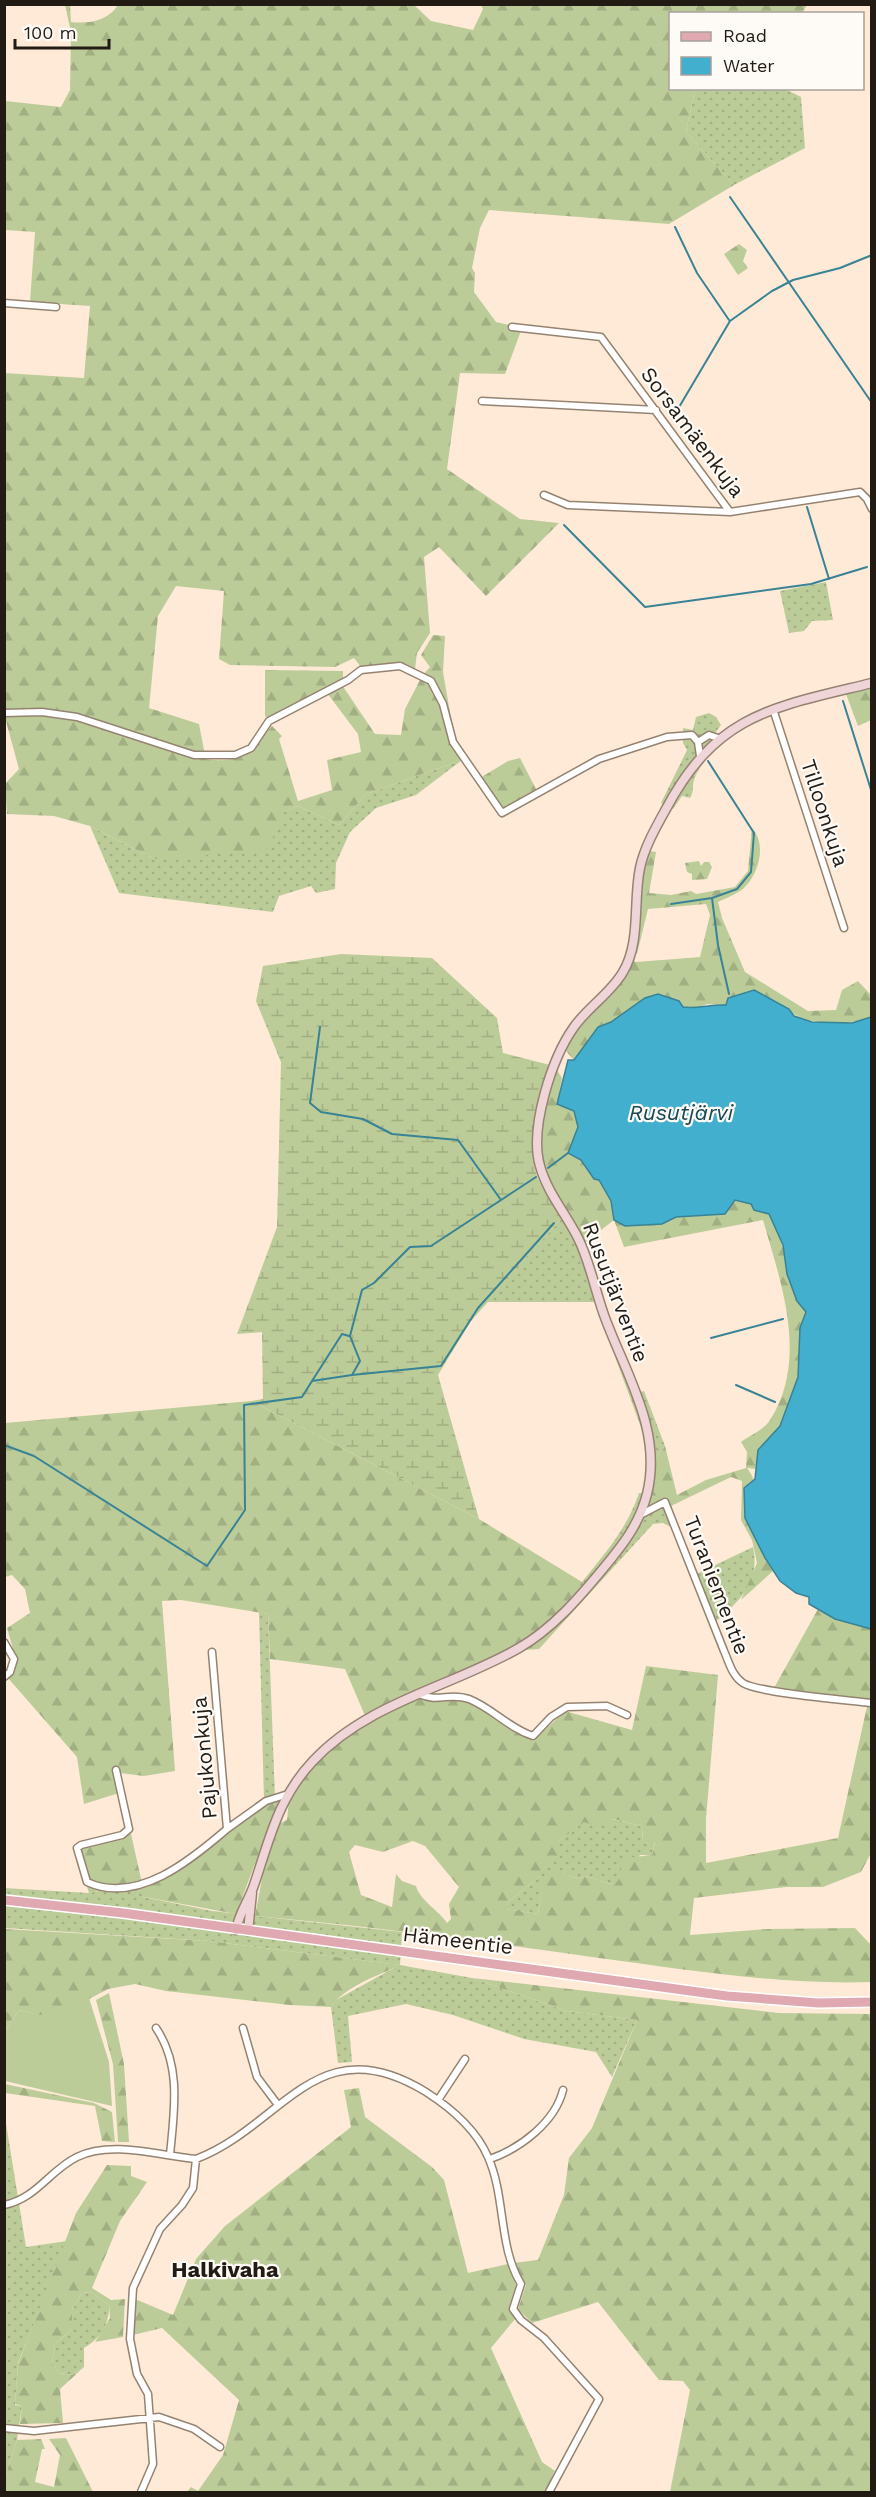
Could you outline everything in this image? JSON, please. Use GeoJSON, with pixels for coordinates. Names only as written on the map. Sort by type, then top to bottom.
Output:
{"type":"FeatureCollection","features":[{"type":"Feature","properties":{"kind":"main road","name":"Rusutjärventie"},"geometry":{"type":"LineString","coordinates":[[236,1930],[239,1917],[253,1890],[285,1795],[314,1760],[352,1728],[385,1709],[480,1668],[544,1631],[601,1572],[631,1533],[640,1515],[651,1466],[646,1423],[606,1320],[583,1249],[544,1179],[537,1148],[541,1115],[552,1072],[573,1027],[623,973],[633,946],[638,878],[644,853],[671,798],[700,756],[718,738],[739,724],[773,708],[872,683]]}},
{"type":"Feature","properties":{"kind":"main road","name":"Rusutjärventie"},"geometry":{"type":"LineString","coordinates":[[248,1931],[253,1890]]}},
{"type":"Feature","properties":{"kind":"main road","name":"Hämeentie"},"geometry":{"type":"LineString","coordinates":[[4,1900],[727,1996],[818,2003],[872,2002]]}},
{"type":"Feature","properties":{"kind":"main road","name":"Hämeentie"},"geometry":{"type":"LineString","coordinates":[[4,1906],[41,1905]]}},
{"type":"Feature","properties":{"kind":"street"},"geometry":{"type":"LineString","coordinates":[[4,303],[56,307]]}},
{"type":"Feature","properties":{"kind":"street","name":"Sorsamäenkuja"},"geometry":{"type":"LineString","coordinates":[[512,327],[601,338],[730,512],[860,492],[872,509]]}},
{"type":"Feature","properties":{"kind":"street"},"geometry":{"type":"LineString","coordinates":[[482,401],[656,410]]}},
{"type":"Feature","properties":{"kind":"street"},"geometry":{"type":"LineString","coordinates":[[544,495],[568,505],[730,512]]}},
{"type":"Feature","properties":{"kind":"street"},"geometry":{"type":"LineString","coordinates":[[4,713],[42,712],[77,717],[195,755],[235,755],[251,748],[269,721],[348,680],[361,670],[400,666],[431,681],[443,704],[453,742],[502,813],[599,759],[682,734],[692,735],[698,742],[700,756]]}},
{"type":"Feature","properties":{"kind":"street","name":"Tilloonkuja"},"geometry":{"type":"LineString","coordinates":[[773,708],[844,928]]}},
{"type":"Feature","properties":{"kind":"street"},"geometry":{"type":"LineString","coordinates":[[698,742],[710,735],[718,738]]}},
{"type":"Feature","properties":{"kind":"street","name":"Turaniementie"},"geometry":{"type":"LineString","coordinates":[[640,1515],[665,1502],[734,1675],[741,1682],[768,1690],[872,1703]]}},
{"type":"Feature","properties":{"kind":"street"},"geometry":{"type":"LineString","coordinates":[[4,1642],[14,1659],[10,1672],[4,1677]]}},
{"type":"Feature","properties":{"kind":"street","name":"Pajukonkuja"},"geometry":{"type":"LineString","coordinates":[[212,1652],[227,1829]]}},
{"type":"Feature","properties":{"kind":"street"},"geometry":{"type":"LineString","coordinates":[[419,1694],[432,1700],[450,1696],[468,1699],[533,1736],[551,1717],[567,1707],[607,1706],[627,1715]]}},
{"type":"Feature","properties":{"kind":"street"},"geometry":{"type":"LineString","coordinates":[[116,1770],[129,1829],[122,1836],[81,1845],[77,1848],[87,1882],[96,1886],[142,1885],[191,1860],[227,1829]]}},
{"type":"Feature","properties":{"kind":"street","name":"Pajukonkuja"},"geometry":{"type":"LineString","coordinates":[[227,1829],[266,1801],[285,1795]]}},
{"type":"Feature","properties":{"kind":"street"},"geometry":{"type":"LineString","coordinates":[[156,2028],[165,2041],[175,2080],[170,2155]]}},
{"type":"Feature","properties":{"kind":"street"},"geometry":{"type":"LineString","coordinates":[[243,2028],[257,2077],[278,2105]]}},
{"type":"Feature","properties":{"kind":"street"},"geometry":{"type":"LineString","coordinates":[[438,2100],[465,2059]]}},
{"type":"Feature","properties":{"kind":"street"},"geometry":{"type":"LineString","coordinates":[[4,2205],[26,2197],[77,2157],[116,2150],[196,2159],[231,2141],[304,2085],[324,2076],[353,2070],[392,2076],[438,2100],[471,2129],[489,2159],[496,2180],[511,2262],[521,2284],[513,2309],[520,2320],[544,2338],[599,2399],[549,2493]]}},
{"type":"Feature","properties":{"kind":"street"},"geometry":{"type":"LineString","coordinates":[[489,2159],[528,2138],[555,2111],[564,2090]]}},
{"type":"Feature","properties":{"kind":"street"},"geometry":{"type":"LineString","coordinates":[[141,2493],[153,2464],[148,2394],[137,2373],[130,2339],[133,2288],[160,2229],[182,2205],[193,2188],[196,2159]]}},
{"type":"Feature","properties":{"kind":"street"},"geometry":{"type":"LineString","coordinates":[[4,2428],[34,2431],[151,2417],[176,2421],[194,2429],[220,2447]]}},
{"type":"Feature","properties":{"kind":"green space"},"geometry":{"type":"Polygon","coordinates":[[[65,5],[70,5],[71,22],[91,22],[109,15],[118,5],[414,5],[431,21],[473,30],[483,9],[481,5],[807,5],[803,12],[669,12],[669,90],[695,90],[686,132],[734,185],[669,224],[489,210],[480,228],[472,268],[475,273],[474,292],[496,322],[522,328],[505,374],[460,373],[447,469],[520,519],[559,523],[486,596],[439,547],[424,557],[430,633],[417,653],[415,669],[400,663],[361,667],[354,658],[335,667],[230,665],[219,659],[224,591],[176,586],[158,616],[149,708],[199,724],[205,755],[173,748],[78,715],[5,710],[4,373],[84,378],[90,306],[30,302],[35,232],[5,230],[5,101],[61,107],[70,90],[71,32],[65,5]]]}},
{"type":"Feature","properties":{"kind":"green space"},"geometry":{"type":"Polygon","coordinates":[[[695,90],[787,90],[801,97],[805,148],[734,185],[686,132],[695,90]]]}},
{"type":"Feature","properties":{"kind":"green space"},"geometry":{"type":"Polygon","coordinates":[[[739,244],[747,250],[743,261],[748,268],[738,275],[724,254],[739,244]]]}},
{"type":"Feature","properties":{"kind":"green space"},"geometry":{"type":"Polygon","coordinates":[[[826,582],[833,620],[812,621],[804,631],[789,633],[780,591],[826,582]]]}},
{"type":"Feature","properties":{"kind":"green space"},"geometry":{"type":"Polygon","coordinates":[[[433,635],[445,636],[443,672],[452,724],[445,703],[423,675],[430,667],[421,655],[433,635]]]}},
{"type":"Feature","properties":{"kind":"green space"},"geometry":{"type":"Polygon","coordinates":[[[265,670],[343,671],[343,680],[269,719],[265,716],[265,670]]]}},
{"type":"Feature","properties":{"kind":"green space"},"geometry":{"type":"Polygon","coordinates":[[[421,678],[441,703],[462,760],[366,794],[339,825],[298,806],[285,811],[267,850],[154,859],[90,826],[54,816],[7,814],[5,784],[19,769],[4,714],[69,718],[159,748],[203,759],[222,760],[239,757],[249,751],[272,726],[282,736],[279,739],[298,801],[332,790],[327,760],[361,752],[358,734],[327,693],[342,685],[375,734],[401,735],[405,709],[421,678]]]}},
{"type":"Feature","properties":{"kind":"green space"},"geometry":{"type":"Polygon","coordinates":[[[871,688],[871,720],[858,726],[846,694],[871,688]]]}},
{"type":"Feature","properties":{"kind":"green space"},"geometry":{"type":"Polygon","coordinates":[[[709,713],[716,717],[721,725],[715,733],[723,741],[699,770],[690,798],[682,796],[673,809],[661,803],[687,750],[683,743],[683,728],[693,730],[696,717],[709,713]]]}},
{"type":"Feature","properties":{"kind":"green space"},"geometry":{"type":"Polygon","coordinates":[[[520,758],[537,791],[502,810],[480,778],[508,761],[520,758]]]}},
{"type":"Feature","properties":{"kind":"green space"},"geometry":{"type":"Polygon","coordinates":[[[462,760],[416,795],[376,808],[350,832],[336,863],[335,889],[316,893],[311,886],[279,896],[273,912],[119,893],[90,826],[154,859],[298,806],[339,825],[366,794],[462,760]]]}},
{"type":"Feature","properties":{"kind":"green space"},"geometry":{"type":"Polygon","coordinates":[[[752,828],[757,835],[760,850],[754,875],[744,888],[718,902],[722,918],[745,972],[808,1011],[836,1010],[842,990],[858,981],[871,995],[871,1017],[853,1022],[816,1022],[795,1015],[789,1009],[707,1004],[696,1009],[683,1007],[679,1001],[658,994],[645,998],[611,1022],[598,1027],[574,1060],[565,1050],[557,1070],[562,1078],[557,1104],[574,1111],[578,1127],[568,1153],[581,1160],[594,1179],[599,1180],[611,1201],[614,1220],[578,1248],[537,1174],[533,1143],[537,1114],[550,1065],[630,959],[636,962],[700,957],[710,915],[706,904],[648,909],[637,954],[632,954],[642,876],[648,851],[656,852],[649,893],[671,895],[691,891],[696,894],[735,887],[748,871],[752,828]]]}},
{"type":"Feature","properties":{"kind":"green space"},"geometry":{"type":"Polygon","coordinates":[[[699,861],[701,866],[704,862],[709,862],[712,867],[707,879],[692,880],[692,874],[687,872],[685,863],[699,861]]]}},
{"type":"Feature","properties":{"kind":"green space"},"geometry":{"type":"Polygon","coordinates":[[[341,954],[432,958],[497,1018],[503,1053],[550,1065],[536,1118],[534,1159],[541,1185],[563,1217],[471,1321],[438,1375],[479,1519],[251,1401],[263,1399],[262,1332],[237,1334],[277,1227],[281,1062],[256,1001],[263,966],[341,954]]]}},
{"type":"Feature","properties":{"kind":"green space"},"geometry":{"type":"Polygon","coordinates":[[[735,1200],[751,1204],[754,1210],[769,1214],[781,1241],[792,1287],[806,1312],[800,1328],[798,1377],[780,1426],[758,1450],[757,1469],[747,1468],[758,1492],[764,1546],[773,1571],[741,1600],[757,1563],[752,1540],[741,1520],[742,1481],[731,1477],[671,1506],[668,1499],[646,1510],[655,1459],[665,1446],[677,1495],[706,1480],[746,1468],[747,1452],[741,1442],[768,1423],[782,1396],[788,1372],[790,1347],[788,1321],[777,1269],[763,1220],[624,1247],[614,1220],[662,1224],[676,1217],[724,1214],[735,1200]]]}},
{"type":"Feature","properties":{"kind":"green space"},"geometry":{"type":"Polygon","coordinates":[[[563,1217],[602,1298],[640,1392],[644,1391],[665,1446],[655,1459],[646,1509],[669,1499],[673,1528],[663,1523],[653,1524],[539,1649],[523,1650],[584,1587],[582,1582],[622,1529],[639,1493],[643,1493],[647,1461],[643,1433],[595,1302],[487,1302],[563,1217]]]}},
{"type":"Feature","properties":{"kind":"green space"},"geometry":{"type":"Polygon","coordinates":[[[251,1401],[479,1519],[582,1582],[585,1587],[523,1650],[489,1668],[422,1697],[432,1700],[458,1699],[473,1703],[491,1712],[533,1741],[565,1711],[632,1730],[646,1666],[718,1675],[706,1819],[706,1863],[838,1838],[868,1702],[774,1688],[818,1609],[835,1619],[871,1629],[872,1851],[861,1872],[823,1887],[786,1887],[694,1898],[690,1935],[768,1929],[855,1928],[871,1945],[871,1982],[803,1981],[735,1976],[427,1935],[255,1916],[263,1873],[280,1823],[287,1820],[289,1800],[299,1775],[366,1718],[345,1669],[270,1659],[268,1614],[181,1600],[162,1601],[175,1771],[144,1776],[120,1773],[119,1793],[84,1804],[77,1757],[8,1678],[16,1659],[7,1628],[30,1613],[25,1589],[12,1575],[5,1577],[5,1423],[251,1401]],[[613,1819],[609,1826],[599,1821],[595,1826],[584,1822],[559,1841],[561,1853],[540,1876],[507,1903],[506,1909],[538,1914],[542,1891],[538,1886],[545,1875],[563,1873],[578,1879],[586,1876],[614,1885],[622,1875],[621,1867],[625,1858],[652,1855],[655,1842],[643,1843],[642,1826],[613,1819]],[[413,1841],[383,1852],[355,1845],[349,1852],[361,1895],[392,1907],[396,1874],[402,1881],[416,1886],[422,1897],[447,1923],[451,1919],[449,1904],[459,1887],[425,1846],[413,1841]]]}},
{"type":"Feature","properties":{"kind":"green space"},"geometry":{"type":"Polygon","coordinates":[[[753,1547],[755,1560],[753,1572],[745,1592],[712,1625],[692,1576],[753,1547]]]}},
{"type":"Feature","properties":{"kind":"green space"},"geometry":{"type":"Polygon","coordinates":[[[259,1612],[268,1614],[275,1797],[264,1801],[259,1612]]]}},
{"type":"Feature","properties":{"kind":"green space"},"geometry":{"type":"Polygon","coordinates":[[[281,1795],[236,1914],[139,1896],[140,1888],[134,1884],[89,1893],[74,1846],[131,1834],[142,1883],[184,1862],[231,1824],[281,1795]]]}},
{"type":"Feature","properties":{"kind":"green space"},"geometry":{"type":"Polygon","coordinates":[[[612,1819],[642,1826],[643,1843],[655,1841],[652,1855],[640,1855],[614,1885],[586,1876],[578,1879],[563,1873],[542,1891],[538,1914],[505,1909],[507,1903],[540,1876],[559,1841],[584,1821],[612,1819]]]}},
{"type":"Feature","properties":{"kind":"green space"},"geometry":{"type":"Polygon","coordinates":[[[134,1884],[140,1888],[139,1896],[212,1911],[402,1932],[400,1965],[472,1978],[567,2011],[637,2020],[612,2077],[596,2052],[524,2039],[453,2015],[406,2004],[348,2016],[352,2062],[338,2063],[331,2007],[336,2000],[399,1965],[209,1941],[5,1928],[4,1888],[89,1893],[134,1884]]]}},
{"type":"Feature","properties":{"kind":"green space"},"geometry":{"type":"Polygon","coordinates":[[[5,1929],[209,1941],[400,1965],[353,1987],[331,2007],[290,2005],[166,1991],[135,1984],[108,1989],[61,2014],[45,2017],[19,2010],[5,2031],[5,1929]]]}},
{"type":"Feature","properties":{"kind":"green space"},"geometry":{"type":"Polygon","coordinates":[[[472,1978],[779,2013],[871,2014],[871,2492],[670,2492],[690,2390],[683,2381],[659,2380],[598,2302],[532,2323],[518,2309],[526,2285],[513,2263],[538,2260],[564,2195],[569,2158],[592,2128],[637,2020],[567,2011],[472,1978]]]}},
{"type":"Feature","properties":{"kind":"green space"},"geometry":{"type":"Polygon","coordinates":[[[109,1993],[124,2064],[129,2142],[118,2142],[113,2064],[96,2000],[109,1993]]]}},
{"type":"Feature","properties":{"kind":"green space"},"geometry":{"type":"Polygon","coordinates":[[[89,1998],[109,2062],[112,2106],[5,2081],[5,2031],[19,2010],[40,2015],[56,2014],[89,1998]]]}},
{"type":"Feature","properties":{"kind":"green space"},"geometry":{"type":"Polygon","coordinates":[[[5,2084],[94,2103],[112,2112],[115,2142],[102,2141],[95,2106],[5,2093],[5,2084]]]}},
{"type":"Feature","properties":{"kind":"green space"},"geometry":{"type":"Polygon","coordinates":[[[359,2088],[365,2117],[432,2167],[444,2180],[468,2273],[508,2264],[516,2285],[509,2309],[515,2319],[491,2348],[542,2462],[555,2471],[545,2492],[187,2492],[191,2487],[198,2491],[223,2455],[239,2400],[162,2328],[133,2335],[135,2299],[173,2315],[196,2259],[225,2226],[351,2127],[344,2090],[359,2088]]]}},
{"type":"Feature","properties":{"kind":"green space"},"geometry":{"type":"Polygon","coordinates":[[[4,2111],[26,2247],[67,2241],[18,2363],[15,2405],[22,2406],[17,2440],[5,2477],[4,2111]]]}},
{"type":"Feature","properties":{"kind":"green space"},"geometry":{"type":"Polygon","coordinates":[[[107,2165],[131,2166],[131,2176],[147,2182],[120,2221],[92,2288],[111,2300],[125,2299],[123,2337],[95,2342],[110,2318],[109,2305],[91,2292],[82,2293],[72,2310],[72,2329],[55,2344],[52,2363],[59,2373],[72,2375],[84,2367],[60,2389],[63,2423],[20,2424],[22,2406],[15,2404],[18,2364],[76,2213],[107,2165]]]}},
{"type":"Feature","properties":{"kind":"green space"},"geometry":{"type":"Polygon","coordinates":[[[91,2292],[109,2305],[106,2325],[95,2340],[84,2348],[84,2367],[72,2375],[59,2373],[52,2363],[55,2344],[72,2329],[72,2310],[82,2293],[91,2292]]]}},
{"type":"Feature","properties":{"kind":"green space"},"geometry":{"type":"Polygon","coordinates":[[[66,2438],[93,2492],[5,2492],[5,2477],[17,2440],[41,2439],[45,2449],[42,2449],[35,2482],[54,2487],[60,2455],[49,2439],[66,2438]]]}},
{"type":"Feature","properties":{"kind":"water","name":"Rusutjärvi"},"geometry":{"type":"Polygon","coordinates":[[[754,990],[789,1009],[794,1016],[812,1022],[852,1023],[871,1017],[871,1629],[835,1619],[809,1604],[809,1597],[796,1593],[780,1581],[765,1558],[745,1518],[744,1488],[755,1479],[758,1450],[780,1426],[798,1377],[800,1328],[806,1312],[797,1301],[787,1274],[783,1245],[769,1214],[754,1210],[751,1204],[735,1200],[725,1214],[676,1217],[662,1224],[625,1226],[614,1220],[611,1201],[599,1180],[594,1179],[581,1160],[568,1153],[578,1127],[574,1111],[557,1104],[568,1060],[574,1060],[598,1027],[611,1022],[645,998],[658,994],[679,1001],[683,1007],[726,1005],[728,998],[754,990]]]}},
{"type":"Feature","properties":{"kind":"waterway"},"geometry":{"type":"LineString","coordinates":[[730,197],[872,403]]}},
{"type":"Feature","properties":{"kind":"waterway"},"geometry":{"type":"LineString","coordinates":[[675,227],[697,273],[729,320]]}},
{"type":"Feature","properties":{"kind":"waterway"},"geometry":{"type":"LineString","coordinates":[[672,419],[730,321],[772,291],[793,280],[840,268],[872,255]]}},
{"type":"Feature","properties":{"kind":"waterway"},"geometry":{"type":"LineString","coordinates":[[807,507],[829,579]]}},
{"type":"Feature","properties":{"kind":"waterway"},"geometry":{"type":"LineString","coordinates":[[564,525],[645,607],[811,584],[867,567]]}},
{"type":"Feature","properties":{"kind":"waterway"},"geometry":{"type":"LineString","coordinates":[[843,701],[872,793]]}},
{"type":"Feature","properties":{"kind":"waterway"},"geometry":{"type":"LineString","coordinates":[[708,761],[754,833],[751,872],[737,889],[712,898],[718,945],[729,994]]}},
{"type":"Feature","properties":{"kind":"waterway"},"geometry":{"type":"LineString","coordinates":[[671,904],[712,898]]}},
{"type":"Feature","properties":{"kind":"waterway"},"geometry":{"type":"LineString","coordinates":[[320,1027],[310,1103],[321,1112],[363,1119],[392,1134],[458,1140],[501,1200]]}},
{"type":"Feature","properties":{"kind":"waterway"},"geometry":{"type":"LineString","coordinates":[[548,1168],[568,1153]]}},
{"type":"Feature","properties":{"kind":"waterway"},"geometry":{"type":"LineString","coordinates":[[4,1445],[34,1456],[207,1566],[245,1510],[244,1405],[302,1397],[312,1381],[352,1375],[360,1361],[350,1336],[362,1290],[374,1283],[410,1247],[431,1246],[536,1177]]}},
{"type":"Feature","properties":{"kind":"waterway"},"geometry":{"type":"LineString","coordinates":[[352,1375],[441,1366],[478,1308],[554,1223]]}},
{"type":"Feature","properties":{"kind":"waterway"},"geometry":{"type":"LineString","coordinates":[[711,1338],[783,1319]]}},
{"type":"Feature","properties":{"kind":"waterway"},"geometry":{"type":"LineString","coordinates":[[312,1381],[342,1334],[349,1336]]}},
{"type":"Feature","properties":{"kind":"waterway"},"geometry":{"type":"LineString","coordinates":[[736,1385],[775,1402]]}},
{"type":"Feature","properties":{"kind":"district","name":"Halkivaha"},"geometry":{"type":"Point","coordinates":[225,2269]}}]}
